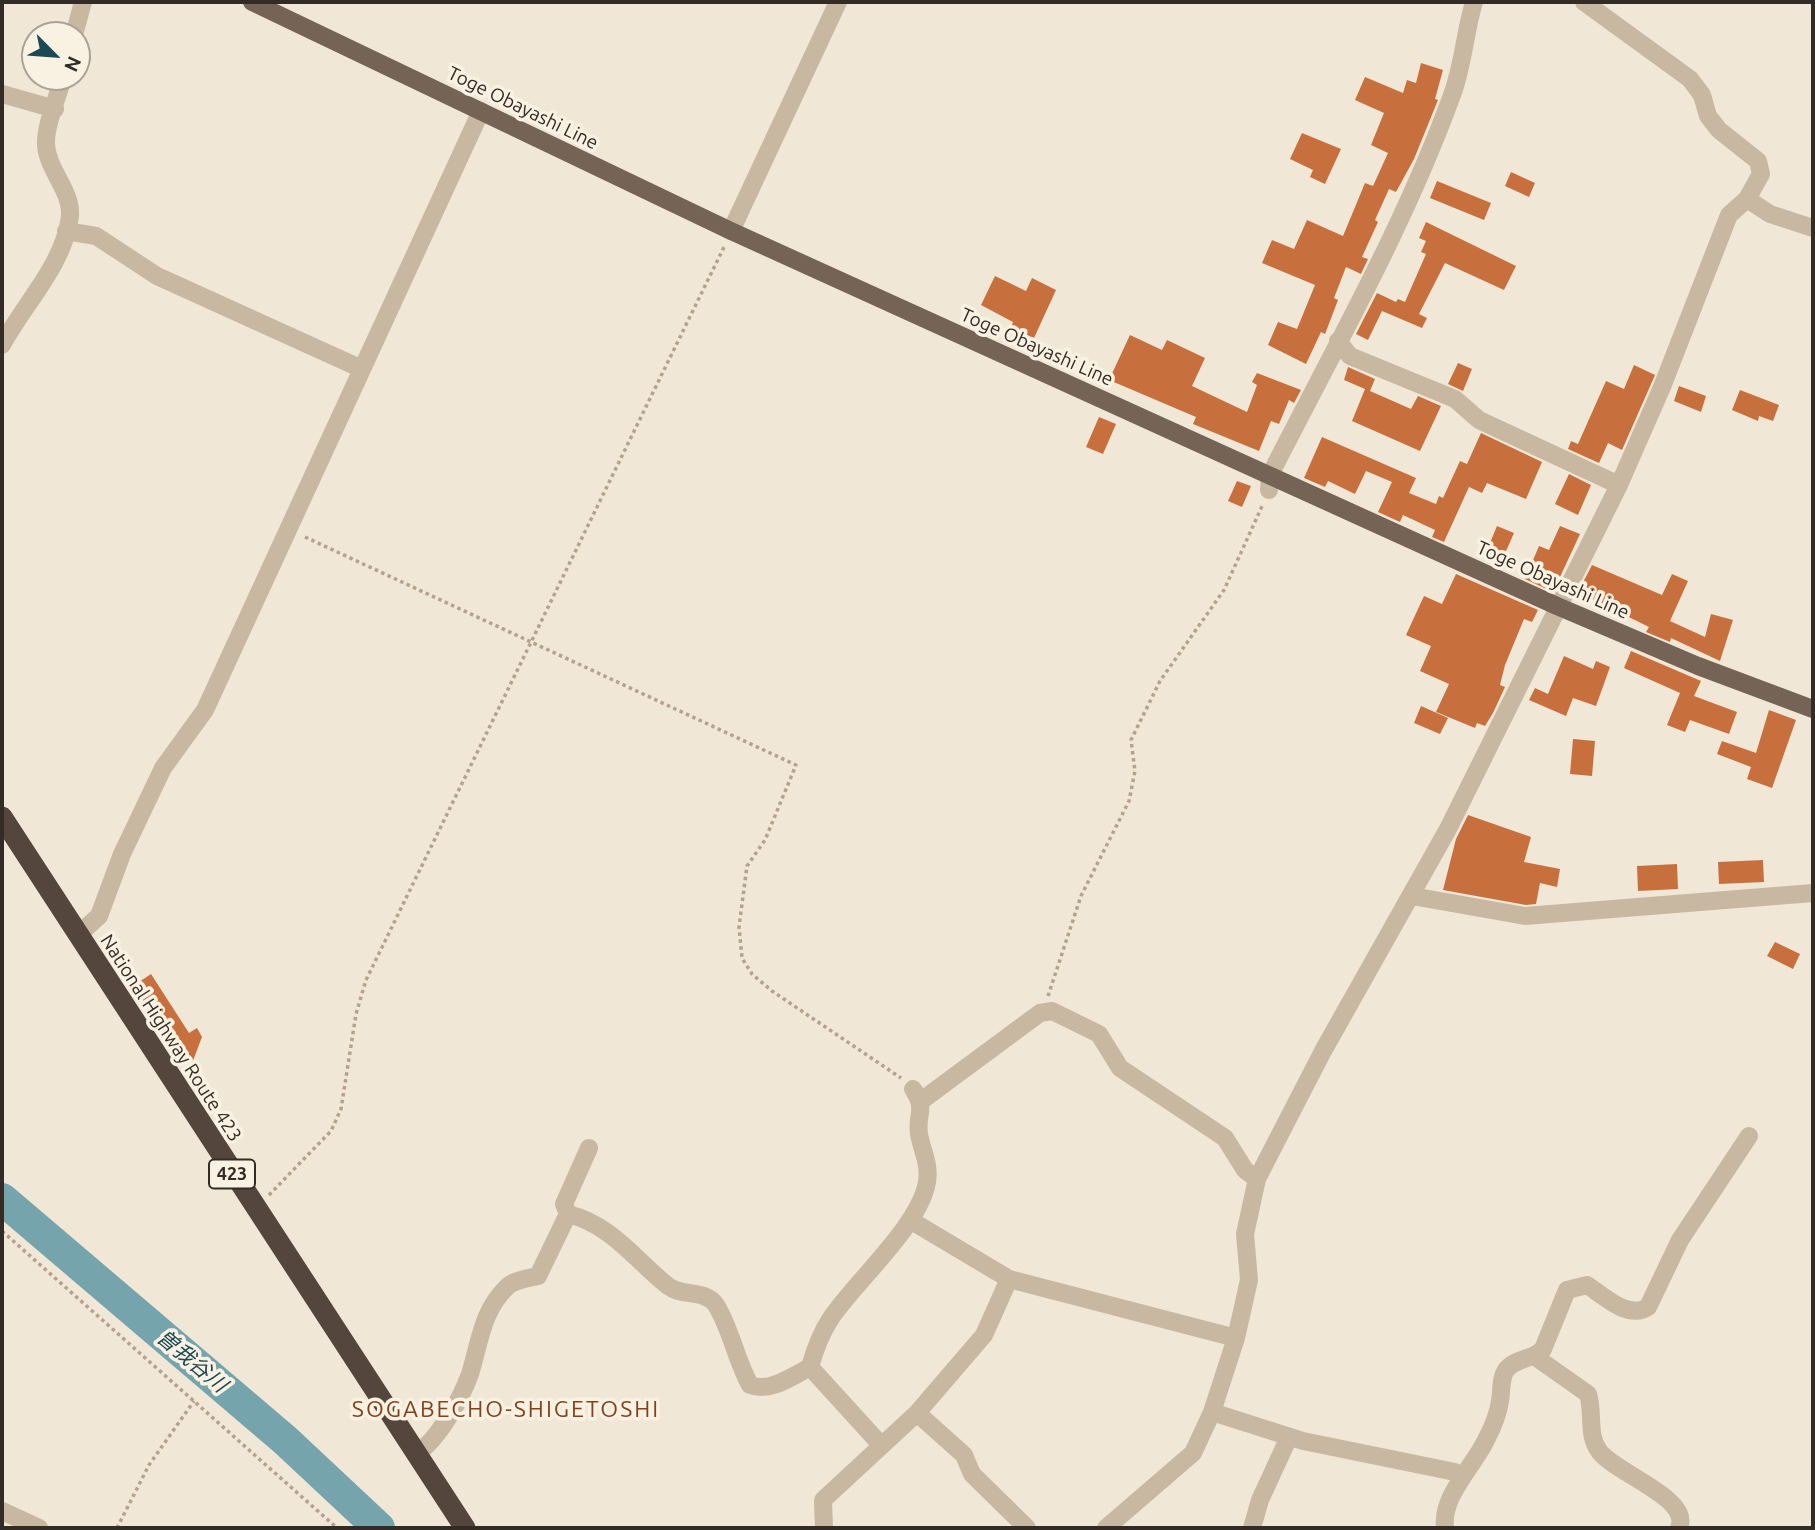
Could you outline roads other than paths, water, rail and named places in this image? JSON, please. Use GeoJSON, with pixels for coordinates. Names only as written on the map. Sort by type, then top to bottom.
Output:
{"type":"FeatureCollection","features":[{"type":"Feature","properties":{"kind":"highway","name":"National Highway Route 423"},"geometry":{"type":"LineString","coordinates":[[2,817],[465,1528]]}},
{"type":"Feature","properties":{"kind":"main road","name":"Toge Obayashi Line"},"geometry":{"type":"LineString","coordinates":[[252,2],[731,231],[1269,482],[1711,671],[1813,709]]}},
{"type":"Feature","properties":{"kind":"street"},"geometry":{"type":"LineString","coordinates":[[78,21],[83,2]]}},
{"type":"Feature","properties":{"kind":"street"},"geometry":{"type":"LineString","coordinates":[[731,231],[838,2]]}},
{"type":"Feature","properties":{"kind":"street"},"geometry":{"type":"LineString","coordinates":[[1269,482],[1440,128],[1453,91],[1474,2]]}},
{"type":"Feature","properties":{"kind":"street"},"geometry":{"type":"LineString","coordinates":[[1106,1528],[1192,1453],[1212,1412],[1236,1338],[1249,1280],[1245,1234],[1257,1179],[1323,1051],[1412,896],[1619,485],[1662,387],[1729,215],[1747,199],[1761,174],[1758,161],[1719,130],[1707,116],[1702,95],[1690,79],[1584,2]]}},
{"type":"Feature","properties":{"kind":"street"},"geometry":{"type":"LineString","coordinates":[[2,345],[62,248],[69,202],[50,165],[46,143],[60,91]]}},
{"type":"Feature","properties":{"kind":"street"},"geometry":{"type":"LineString","coordinates":[[2,94],[55,109]]}},
{"type":"Feature","properties":{"kind":"street"},"geometry":{"type":"LineString","coordinates":[[78,935],[99,916],[122,854],[163,768],[205,710],[481,111]]}},
{"type":"Feature","properties":{"kind":"street"},"geometry":{"type":"LineString","coordinates":[[1747,199],[1770,214],[1813,228]]}},
{"type":"Feature","properties":{"kind":"street"},"geometry":{"type":"LineString","coordinates":[[66,230],[96,236],[157,276],[362,369]]}},
{"type":"Feature","properties":{"kind":"street"},"geometry":{"type":"LineString","coordinates":[[1338,341],[1350,356],[1455,399],[1479,420],[1619,485]]}},
{"type":"Feature","properties":{"kind":"street"},"geometry":{"type":"LineString","coordinates":[[1412,896],[1525,916],[1813,893]]}},
{"type":"Feature","properties":{"kind":"street"},"geometry":{"type":"LineString","coordinates":[[568,1214],[588,1219],[609,1232],[668,1286],[682,1294],[701,1295],[715,1303],[750,1385],[758,1387],[779,1383],[810,1367],[818,1341],[831,1317],[910,1220],[927,1182],[927,1159],[919,1133],[923,1110],[917,1095],[1046,1011],[1100,1034],[1120,1068],[1224,1138],[1245,1170],[1257,1179]]}},
{"type":"Feature","properties":{"kind":"street"},"geometry":{"type":"LineString","coordinates":[[1445,1528],[1444,1520],[1461,1478],[1485,1443],[1495,1419],[1503,1375],[1509,1366],[1534,1356],[1543,1349],[1567,1290],[1587,1285],[1629,1311],[1640,1312],[1648,1307],[1680,1240],[1749,1136]]}},
{"type":"Feature","properties":{"kind":"street"},"geometry":{"type":"LineString","coordinates":[[416,1454],[432,1443],[469,1377],[482,1323],[494,1303],[510,1284],[538,1276],[568,1214],[564,1204],[589,1148]]}},
{"type":"Feature","properties":{"kind":"street"},"geometry":{"type":"LineString","coordinates":[[910,1220],[1009,1279],[1236,1338]]}},
{"type":"Feature","properties":{"kind":"street"},"geometry":{"type":"LineString","coordinates":[[824,1528],[823,1500],[917,1413],[984,1335],[1009,1279]]}},
{"type":"Feature","properties":{"kind":"street"},"geometry":{"type":"LineString","coordinates":[[1534,1356],[1588,1394],[1592,1440],[1600,1453],[1621,1471],[1672,1501],[1679,1509],[1682,1521],[1679,1528]]}},
{"type":"Feature","properties":{"kind":"street"},"geometry":{"type":"LineString","coordinates":[[810,1367],[881,1445]]}},
{"type":"Feature","properties":{"kind":"street"},"geometry":{"type":"LineString","coordinates":[[1212,1412],[1289,1437],[1359,1455],[1455,1472],[1461,1478]]}},
{"type":"Feature","properties":{"kind":"street"},"geometry":{"type":"LineString","coordinates":[[917,1413],[964,1455],[972,1474],[1027,1528]]}},
{"type":"Feature","properties":{"kind":"street"},"geometry":{"type":"LineString","coordinates":[[1252,1528],[1260,1500],[1289,1437]]}},
{"type":"Feature","properties":{"kind":"street"},"geometry":{"type":"LineString","coordinates":[[2,1511],[39,1528]]}},
{"type":"Feature","properties":{"kind":"waterway","name":"曽我谷川"},"geometry":{"type":"LineString","coordinates":[[2,1199],[285,1440],[379,1528]]}},
{"type":"Feature","properties":{"kind":"district","name":"SOGABECHO-SHIGETOSHI"},"geometry":{"type":"Point","coordinates":[506,1409]}}]}
